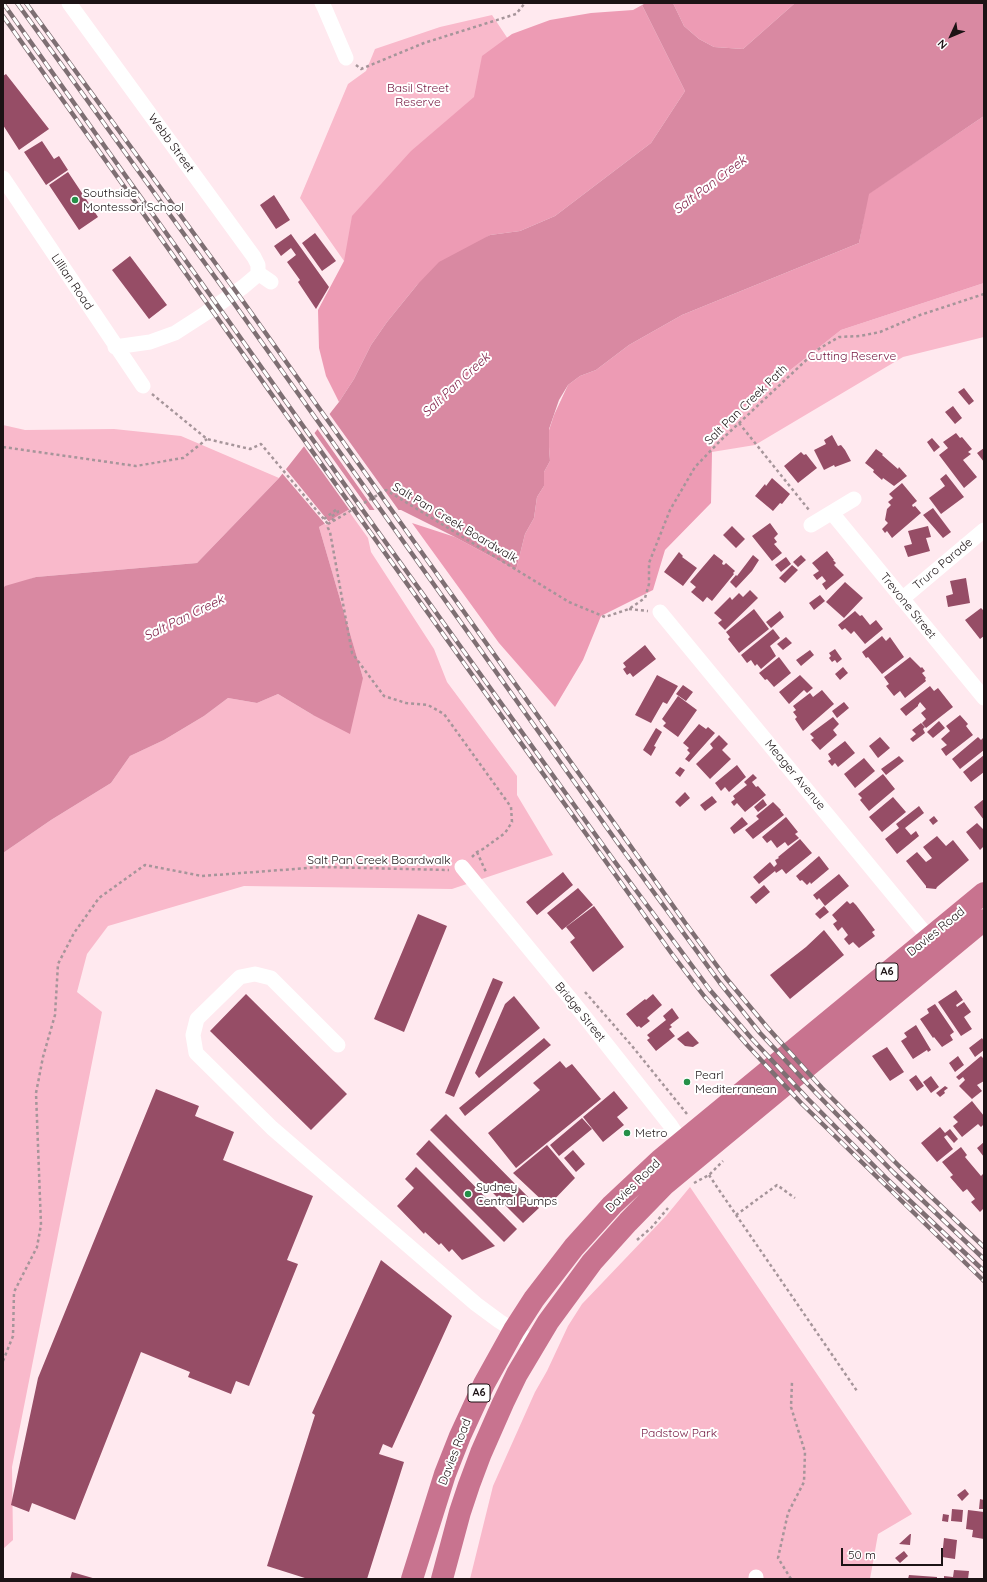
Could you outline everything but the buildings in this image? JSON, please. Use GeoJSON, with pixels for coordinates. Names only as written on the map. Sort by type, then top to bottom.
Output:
{"type":"FeatureCollection","features":[{"type":"Feature","properties":{"kind":"highway","name":"Davies Road"},"geometry":{"type":"LineString","coordinates":[[442,1579],[460,1512],[480,1454],[503,1403],[535,1344],[569,1292],[610,1240],[650,1199],[692,1161],[780,1088],[805,1054],[929,938],[984,893]]}},
{"type":"Feature","properties":{"kind":"highway","name":"Davies Road"},"geometry":{"type":"LineString","coordinates":[[412,1579],[433,1511],[460,1436],[484,1384],[514,1330],[534,1298],[574,1247],[624,1194],[682,1141],[764,1073],[805,1054],[965,936],[984,920]]}},
{"type":"Feature","properties":{"kind":"highway"},"geometry":{"type":"LineString","coordinates":[[929,938],[965,936]]}},
{"type":"Feature","properties":{"kind":"street","name":"Webb Street"},"geometry":{"type":"LineString","coordinates":[[69,3],[254,257],[258,265],[258,273]]}},
{"type":"Feature","properties":{"kind":"street"},"geometry":{"type":"LineString","coordinates":[[322,3],[346,58]]}},
{"type":"Feature","properties":{"kind":"street","name":"Lillian Road"},"geometry":{"type":"LineString","coordinates":[[3,178],[115,347],[143,386]]}},
{"type":"Feature","properties":{"kind":"street"},"geometry":{"type":"LineString","coordinates":[[115,347],[150,342],[175,333],[243,287],[258,273],[271,282]]}},
{"type":"Feature","properties":{"kind":"street"},"geometry":{"type":"LineString","coordinates":[[815,523],[854,499]]}},
{"type":"Feature","properties":{"kind":"street","name":"Trevone Street"},"geometry":{"type":"LineString","coordinates":[[832,513],[984,698]]}},
{"type":"Feature","properties":{"kind":"street","name":"Truro Parade"},"geometry":{"type":"LineString","coordinates":[[902,599],[984,530]]}},
{"type":"Feature","properties":{"kind":"street","name":"Meager Avenue"},"geometry":{"type":"LineString","coordinates":[[660,612],[929,938]]}},
{"type":"Feature","properties":{"kind":"street","name":"Bridge Street"},"geometry":{"type":"LineString","coordinates":[[462,867],[572,1002],[682,1141],[692,1161]]}},
{"type":"Feature","properties":{"kind":"street"},"geometry":{"type":"LineString","coordinates":[[338,1045],[271,978],[255,974],[240,977],[197,1019],[193,1034],[196,1052],[272,1128],[476,1304],[535,1344]]}},
{"type":"Feature","properties":{"kind":"path"},"geometry":{"type":"LineString","coordinates":[[346,58],[361,69],[424,43],[516,14],[525,3]]}},
{"type":"Feature","properties":{"kind":"path","name":"Salt Pan Creek Path"},"geometry":{"type":"LineString","coordinates":[[605,617],[629,609],[645,598],[649,584],[649,563],[670,510],[695,468],[720,441],[817,350],[840,337],[860,336],[880,332],[920,315],[984,294]]}},
{"type":"Feature","properties":{"kind":"path"},"geometry":{"type":"LineString","coordinates":[[143,386],[207,439],[250,449],[262,444],[328,524]]}},
{"type":"Feature","properties":{"kind":"path"},"geometry":{"type":"LineString","coordinates":[[739,423],[815,523]]}},
{"type":"Feature","properties":{"kind":"path"},"geometry":{"type":"LineString","coordinates":[[3,447],[136,466],[182,458],[207,439]]}},
{"type":"Feature","properties":{"kind":"path","name":"Salt Pan Creek Boardwalk"},"geometry":{"type":"LineString","coordinates":[[3,1361],[13,1336],[14,1292],[37,1247],[41,1225],[36,1093],[43,1057],[55,1015],[58,964],[74,933],[99,898],[145,865],[202,876],[321,867],[450,870],[462,867],[477,852],[505,833],[512,822],[511,808],[444,714],[428,705],[406,703],[384,696],[352,653],[328,524],[386,490],[569,602],[605,617]]}},
{"type":"Feature","properties":{"kind":"path"},"geometry":{"type":"LineString","coordinates":[[324,519],[337,509],[338,512],[331,517],[334,521]]}},
{"type":"Feature","properties":{"kind":"path"},"geometry":{"type":"LineString","coordinates":[[477,852],[487,874]]}},
{"type":"Feature","properties":{"kind":"path"},"geometry":{"type":"LineString","coordinates":[[581,988],[632,1046],[687,1114]]}},
{"type":"Feature","properties":{"kind":"path"},"geometry":{"type":"LineString","coordinates":[[689,1185],[699,1182],[710,1175],[736,1215],[858,1390]]}},
{"type":"Feature","properties":{"kind":"path"},"geometry":{"type":"LineString","coordinates":[[736,1215],[777,1185],[795,1198]]}},
{"type":"Feature","properties":{"kind":"path"},"geometry":{"type":"LineString","coordinates":[[636,1241],[659,1220],[669,1206]]}},
{"type":"Feature","properties":{"kind":"path"},"geometry":{"type":"LineString","coordinates":[[791,1579],[778,1558],[788,1513],[804,1482],[805,1452],[792,1407],[792,1382]]}},
{"type":"Feature","properties":{"kind":"green space","name":"Basil Street Reserve"},"geometry":{"type":"Polygon","coordinates":[[[492,15],[526,66],[344,261],[300,198],[348,84],[366,71],[375,49],[440,27],[492,15]]]}},
{"type":"Feature","properties":{"kind":"green space","name":"Cutting Reserve"},"geometry":{"type":"Polygon","coordinates":[[[984,283],[984,337],[903,357],[755,445],[712,452],[708,435],[841,330],[984,283]]]}},
{"type":"Feature","properties":{"kind":"green space"},"geometry":{"type":"Polygon","coordinates":[[[3,425],[25,430],[114,429],[181,436],[279,478],[197,563],[36,577],[3,589],[3,425]]]}},
{"type":"Feature","properties":{"kind":"green space"},"geometry":{"type":"Polygon","coordinates":[[[348,510],[368,538],[371,552],[434,649],[447,682],[517,776],[517,795],[553,855],[452,889],[244,886],[108,926],[87,954],[77,992],[102,1012],[12,1467],[13,1540],[3,1549],[3,853],[51,820],[111,783],[130,756],[164,740],[204,716],[228,698],[257,703],[278,694],[313,715],[363,678],[319,527],[348,510]]]}},
{"type":"Feature","properties":{"kind":"green space","name":"Padstow Park"},"geometry":{"type":"Polygon","coordinates":[[[690,1187],[912,1514],[878,1534],[870,1579],[470,1579],[493,1486],[535,1392],[547,1371],[568,1326],[582,1304],[666,1216],[690,1187]]]}},
{"type":"Feature","properties":{"kind":"shaded area"},"geometry":{"type":"Polygon","coordinates":[[[673,3],[795,3],[743,49],[714,47],[699,39],[684,26],[673,3]]]}},
{"type":"Feature","properties":{"kind":"shaded area"},"geometry":{"type":"Polygon","coordinates":[[[642,5],[685,91],[651,143],[555,216],[520,231],[490,235],[417,285],[387,322],[371,345],[354,379],[339,402],[326,376],[319,348],[318,310],[344,261],[352,216],[411,151],[474,97],[482,56],[512,34],[550,20],[591,13],[633,10],[642,5]]]}},
{"type":"Feature","properties":{"kind":"shaded area"},"geometry":{"type":"Polygon","coordinates":[[[984,116],[984,283],[841,330],[708,435],[712,452],[711,503],[665,550],[653,590],[601,616],[583,660],[555,707],[499,643],[412,523],[455,537],[516,570],[525,534],[534,518],[537,497],[544,486],[544,472],[550,461],[549,430],[554,415],[568,385],[580,376],[596,370],[629,345],[682,315],[859,243],[868,194],[984,116]]]}},
{"type":"Feature","properties":{"kind":"water","name":"Salt Pan Creek"},"geometry":{"type":"Polygon","coordinates":[[[646,3],[673,3],[684,26],[699,39],[714,47],[743,49],[795,3],[984,3],[984,116],[869,194],[859,243],[682,315],[629,345],[596,370],[580,376],[568,385],[559,400],[549,429],[550,461],[544,472],[544,486],[537,497],[534,518],[525,534],[516,570],[401,510],[348,510],[319,527],[363,678],[350,734],[313,715],[278,694],[257,703],[228,698],[204,716],[164,740],[130,756],[111,783],[51,820],[3,853],[3,589],[5,586],[36,577],[197,563],[279,478],[339,402],[354,379],[371,345],[387,322],[417,285],[439,262],[490,235],[520,231],[555,216],[651,143],[685,91],[642,5],[646,3]]]}},
{"type":"Feature","properties":{"kind":"pier"},"geometry":{"type":"Polygon","coordinates":[[[328,412],[400,512],[376,512],[316,427],[328,412]]]}},
{"type":"Feature","properties":{"kind":"pier"},"geometry":{"type":"Polygon","coordinates":[[[313,431],[371,512],[351,512],[303,445],[313,431]]]}},
{"type":"Feature","properties":{"kind":"pier"},"geometry":{"type":"Polygon","coordinates":[[[285,468],[329,522],[326,525],[281,472],[285,468]]]}},
{"type":"Feature","properties":{"kind":"railway"},"geometry":{"type":"LineString","coordinates":[[3,3],[374,526],[615,862],[710,990],[753,1040],[808,1099],[887,1179],[984,1271]]}},
{"type":"Feature","properties":{"kind":"railway"},"geometry":{"type":"LineString","coordinates":[[17,3],[233,302],[617,842],[720,983],[760,1033],[816,1093],[893,1172],[984,1259]]}},
{"type":"Feature","properties":{"kind":"railway"},"geometry":{"type":"LineString","coordinates":[[26,3],[240,297],[726,978],[767,1027],[822,1088],[899,1166],[984,1247]]}},
{"type":"Feature","properties":{"kind":"railway"},"geometry":{"type":"LineString","coordinates":[[3,16],[292,423],[672,954],[704,996],[802,1104],[984,1281]]}},
{"type":"Feature","properties":{"kind":"place","name":"Southside Montessori School"},"geometry":{"type":"Point","coordinates":[75,200]}},
{"type":"Feature","properties":{"kind":"place","name":"Pearl Mediterranean"},"geometry":{"type":"Point","coordinates":[687,1082]}},
{"type":"Feature","properties":{"kind":"place","name":"Metro"},"geometry":{"type":"Point","coordinates":[627,1133]}},
{"type":"Feature","properties":{"kind":"place","name":"Sydney Central Pumps"},"geometry":{"type":"Point","coordinates":[468,1194]}}]}
